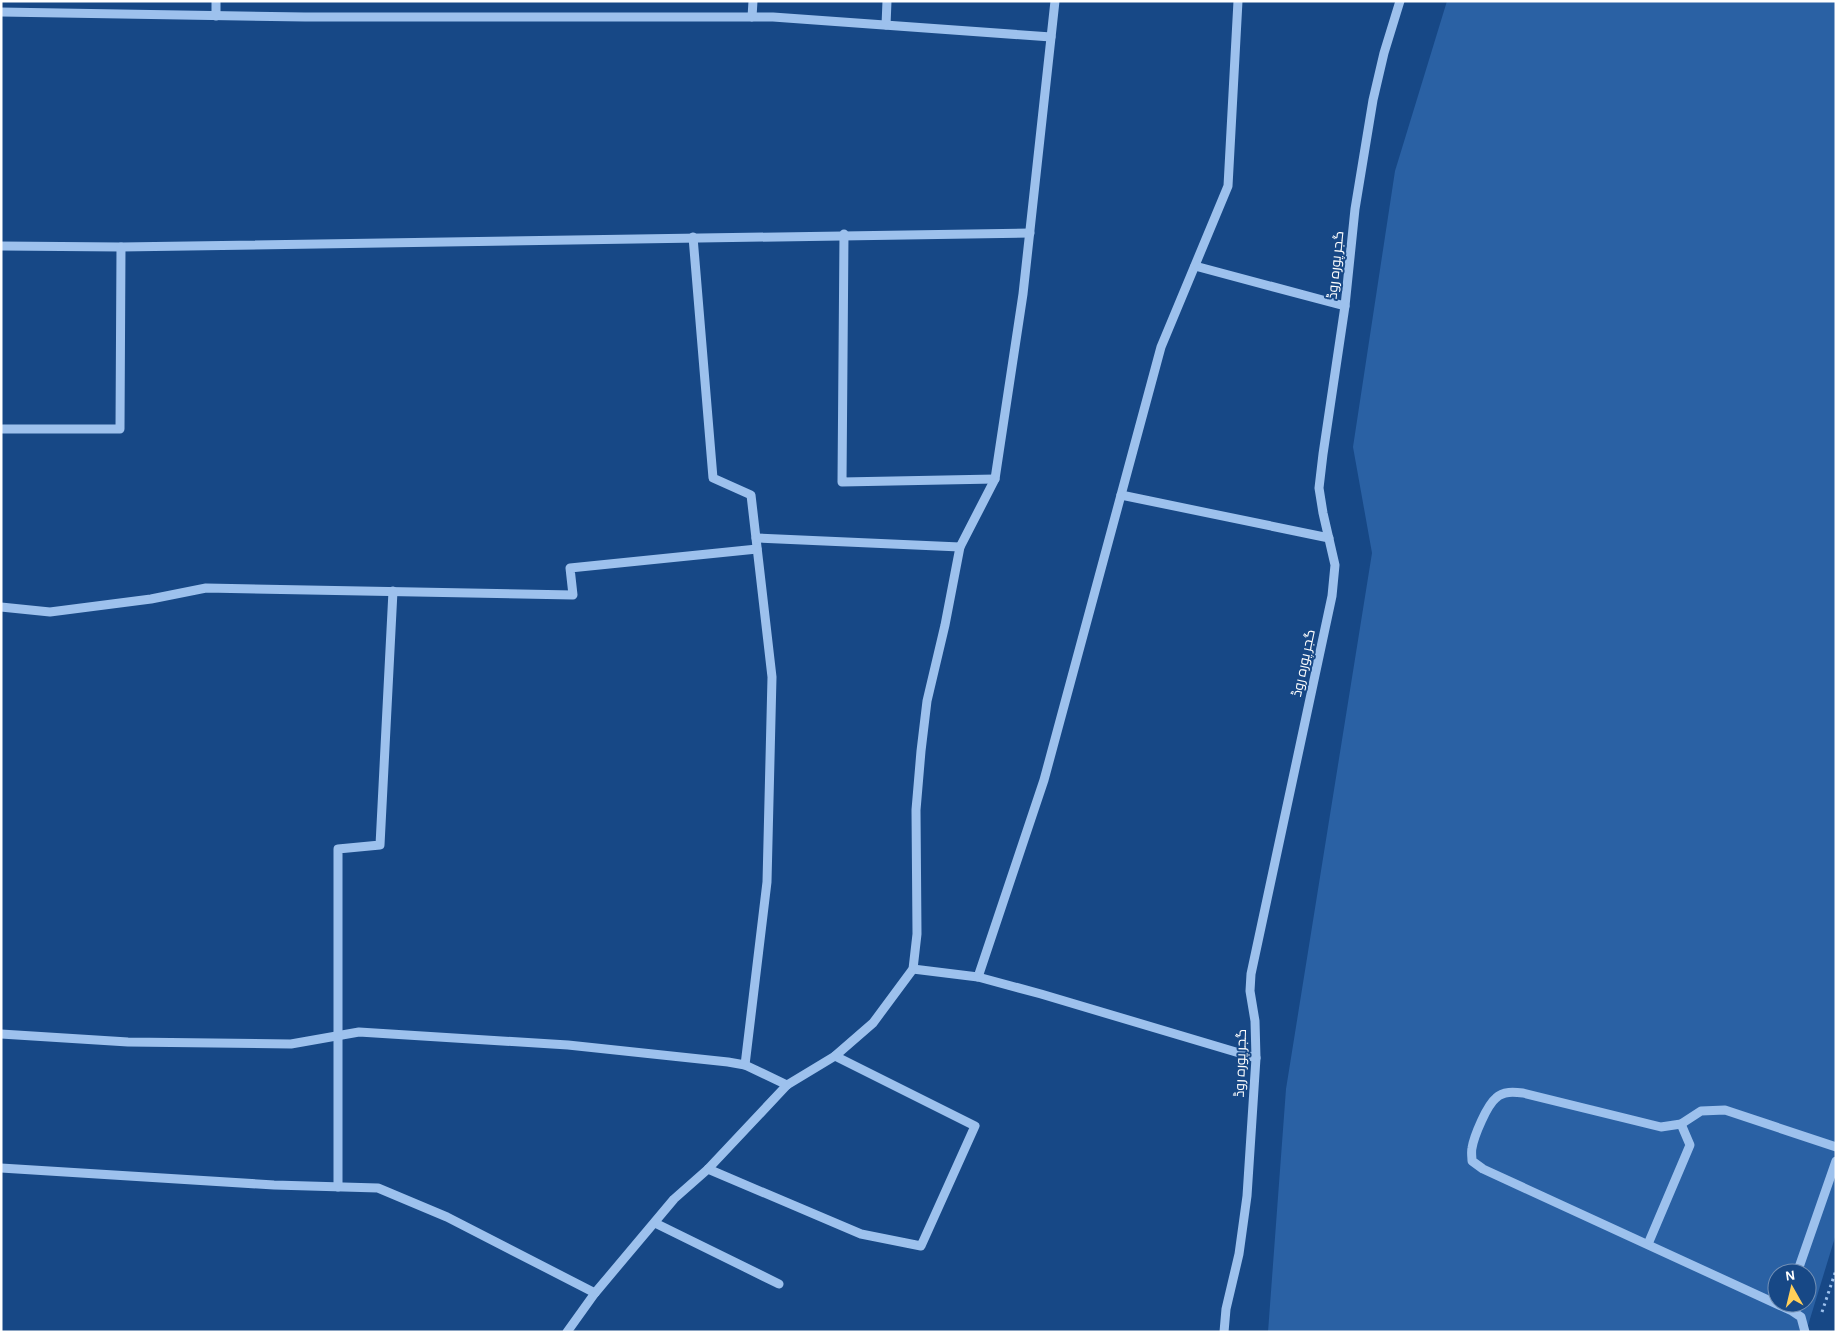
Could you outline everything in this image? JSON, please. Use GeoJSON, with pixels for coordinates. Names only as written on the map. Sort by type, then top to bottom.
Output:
{"type":"FeatureCollection","features":[{"type":"Feature","properties":{"kind":"street"},"geometry":{"type":"LineString","coordinates":[[216,1],[216,16]]}},
{"type":"Feature","properties":{"kind":"street"},"geometry":{"type":"LineString","coordinates":[[752,17],[753,1]]}},
{"type":"Feature","properties":{"kind":"street"},"geometry":{"type":"LineString","coordinates":[[886,25],[887,1]]}},
{"type":"Feature","properties":{"kind":"street"},"geometry":{"type":"LineString","coordinates":[[567,1332],[595,1293],[674,1199],[708,1169],[787,1085],[835,1056],[873,1023],[912,968],[917,934],[916,810],[920,751],[927,701],[946,625],[960,547],[995,479],[1030,233],[1055,1]]}},
{"type":"Feature","properties":{"kind":"street"},"geometry":{"type":"LineString","coordinates":[[978,977],[1044,780],[1161,347],[1228,186],[1238,1]]}},
{"type":"Feature","properties":{"kind":"street","name":"گجر پورہ روڈ"},"geometry":{"type":"LineString","coordinates":[[1224,1332],[1226,1309],[1239,1254],[1247,1196],[1256,1058],[1255,1022],[1250,991],[1251,974],[1332,596],[1335,565],[1319,488],[1345,306],[1355,209],[1373,100],[1384,53],[1400,1]]}},
{"type":"Feature","properties":{"kind":"street"},"geometry":{"type":"LineString","coordinates":[[1,12],[216,16],[752,17],[1051,37]]}},
{"type":"Feature","properties":{"kind":"street"},"geometry":{"type":"LineString","coordinates":[[1,246],[120,247],[844,234],[1030,233]]}},
{"type":"Feature","properties":{"kind":"street"},"geometry":{"type":"LineString","coordinates":[[844,234],[842,482],[995,479]]}},
{"type":"Feature","properties":{"kind":"street"},"geometry":{"type":"LineString","coordinates":[[693,237],[713,478],[751,495],[772,677],[767,882],[745,1065]]}},
{"type":"Feature","properties":{"kind":"street"},"geometry":{"type":"LineString","coordinates":[[1,429],[120,430],[120,247]]}},
{"type":"Feature","properties":{"kind":"street"},"geometry":{"type":"LineString","coordinates":[[1195,266],[1345,306]]}},
{"type":"Feature","properties":{"kind":"street"},"geometry":{"type":"LineString","coordinates":[[1121,495],[1329,538]]}},
{"type":"Feature","properties":{"kind":"street"},"geometry":{"type":"LineString","coordinates":[[756,538],[960,547]]}},
{"type":"Feature","properties":{"kind":"street"},"geometry":{"type":"LineString","coordinates":[[1,607],[50,612],[151,599],[206,588],[573,595],[570,568],[757,549]]}},
{"type":"Feature","properties":{"kind":"street"},"geometry":{"type":"LineString","coordinates":[[338,1187],[338,849],[380,845],[393,591]]}},
{"type":"Feature","properties":{"kind":"street"},"geometry":{"type":"LineString","coordinates":[[912,968],[978,977],[1256,1058]]}},
{"type":"Feature","properties":{"kind":"street"},"geometry":{"type":"LineString","coordinates":[[1,1034],[128,1042],[291,1044],[359,1032],[568,1045],[745,1065],[787,1085]]}},
{"type":"Feature","properties":{"kind":"street"},"geometry":{"type":"LineString","coordinates":[[708,1169],[861,1234],[921,1246],[975,1126],[835,1056]]}},
{"type":"Feature","properties":{"kind":"street"},"geometry":{"type":"LineString","coordinates":[[1767,1296],[1483,1169],[1472,1160],[1472,1150],[1475,1138],[1490,1105],[1497,1096],[1510,1092],[1523,1093],[1661,1127],[1681,1124],[1701,1111],[1725,1110],[1836,1147]]}},
{"type":"Feature","properties":{"kind":"street"},"geometry":{"type":"LineString","coordinates":[[1648,1244],[1690,1145],[1681,1124]]}},
{"type":"Feature","properties":{"kind":"street"},"geometry":{"type":"LineString","coordinates":[[1801,1263],[1836,1161]]}},
{"type":"Feature","properties":{"kind":"street"},"geometry":{"type":"LineString","coordinates":[[1,1168],[274,1185],[378,1188],[447,1218],[595,1293]]}},
{"type":"Feature","properties":{"kind":"street"},"geometry":{"type":"LineString","coordinates":[[655,1222],[779,1284]]}},
{"type":"Feature","properties":{"kind":"street"},"geometry":{"type":"LineString","coordinates":[[1796,1313],[1801,1317],[1805,1332]]}},
{"type":"Feature","properties":{"kind":"path"},"geometry":{"type":"LineString","coordinates":[[1821,1316],[1836,1270]]}},
{"type":"Feature","properties":{"kind":"shaded area"},"geometry":{"type":"Polygon","coordinates":[[[1447,1],[1836,1],[1836,1234],[1817,1296],[1817,1263],[1767,1263],[1767,1313],[1812,1313],[1806,1332],[1268,1332],[1286,1089],[1372,553],[1353,447],[1395,171],[1447,1]]]}}]}
